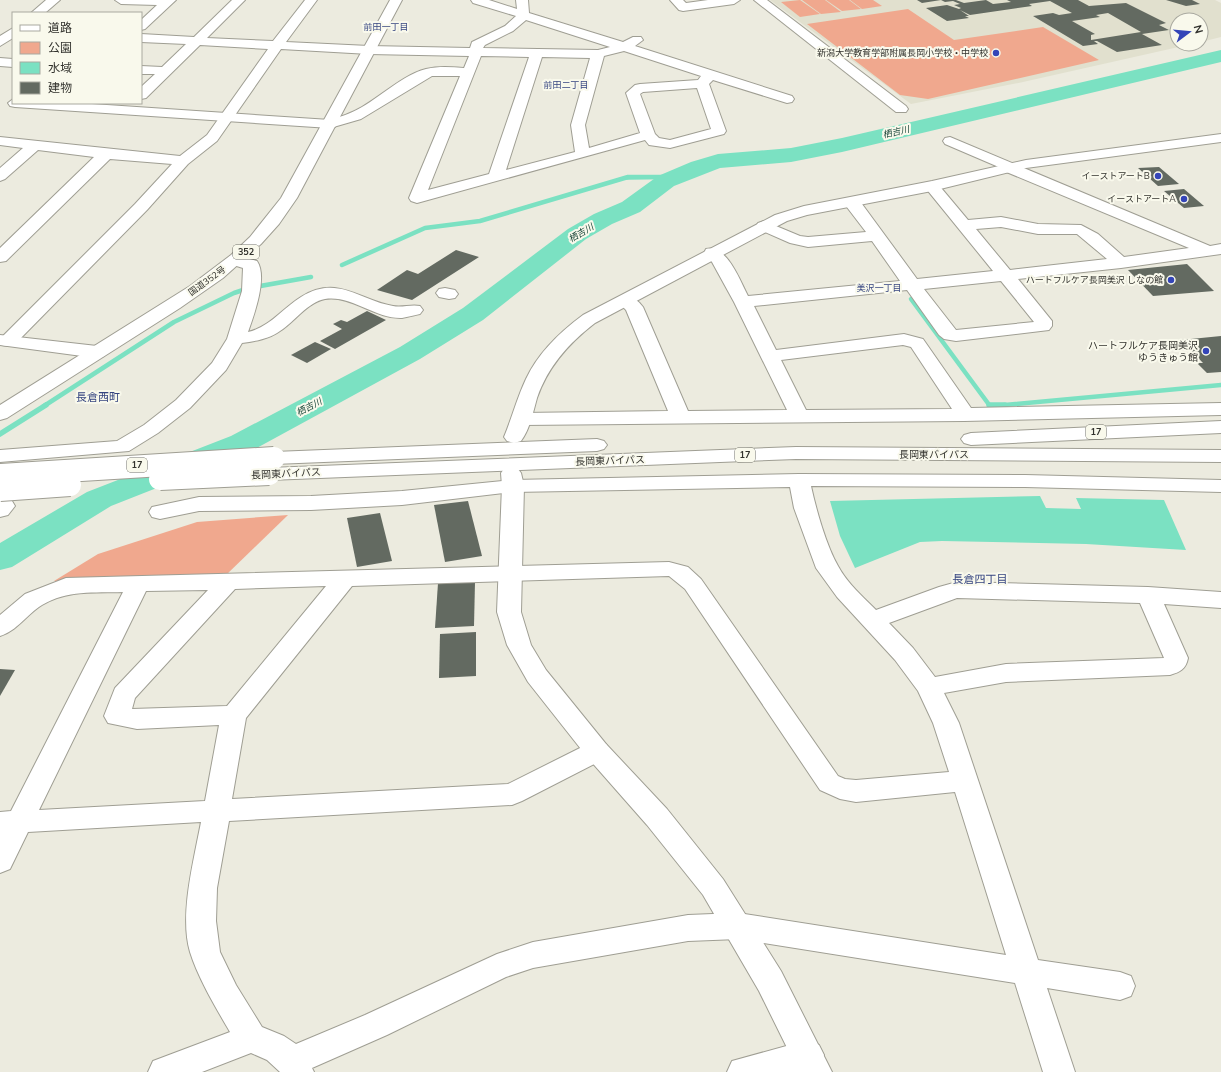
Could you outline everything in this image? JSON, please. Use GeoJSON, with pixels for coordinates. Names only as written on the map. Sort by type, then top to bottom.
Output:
{"type":"FeatureCollection","features":[{"type":"Feature","properties":{"kind":"main road"},"geometry":{"type":"LineString","coordinates":[[38,12],[54,0]]}},
{"type":"Feature","properties":{"kind":"main road"},"geometry":{"type":"LineString","coordinates":[[121,0],[169,1]]}},
{"type":"Feature","properties":{"kind":"main road"},"geometry":{"type":"LineString","coordinates":[[142,94],[199,41],[239,0]]}},
{"type":"Feature","properties":{"kind":"main road"},"geometry":{"type":"LineString","coordinates":[[4,341],[141,207],[183,161],[212,138],[291,24],[311,0]]}},
{"type":"Feature","properties":{"kind":"main road","name":"国道352号"},"geometry":{"type":"LineString","coordinates":[[1,413],[188,295],[236,260],[274,222],[290,198],[396,0]]}},
{"type":"Feature","properties":{"kind":"main road"},"geometry":{"type":"LineString","coordinates":[[477,0],[787,98],[783,87]]}},
{"type":"Feature","properties":{"kind":"main road"},"geometry":{"type":"LineString","coordinates":[[522,0],[523,14],[519,21],[511,28],[476,45],[477,51],[467,72],[417,198],[496,176],[535,168],[648,135]]}},
{"type":"Feature","properties":{"kind":"main road"},"geometry":{"type":"LineString","coordinates":[[676,0],[683,7],[734,0]]}},
{"type":"Feature","properties":{"kind":"main road"},"geometry":{"type":"LineString","coordinates":[[760,0],[901,109]]}},
{"type":"Feature","properties":{"kind":"main road"},"geometry":{"type":"LineString","coordinates":[[142,25],[169,1]]}},
{"type":"Feature","properties":{"kind":"main road"},"geometry":{"type":"LineString","coordinates":[[0,42],[12,33]]}},
{"type":"Feature","properties":{"kind":"main road"},"geometry":{"type":"LineString","coordinates":[[142,38],[369,50],[598,54],[624,47],[637,40]]}},
{"type":"Feature","properties":{"kind":"main road"},"geometry":{"type":"LineString","coordinates":[[496,176],[537,52]]}},
{"type":"Feature","properties":{"kind":"main road"},"geometry":{"type":"LineString","coordinates":[[583,154],[578,125],[598,54]]}},
{"type":"Feature","properties":{"kind":"main road"},"geometry":{"type":"LineString","coordinates":[[0,62],[12,63]]}},
{"type":"Feature","properties":{"kind":"main road"},"geometry":{"type":"LineString","coordinates":[[142,70],[166,71]]}},
{"type":"Feature","properties":{"kind":"main road"},"geometry":{"type":"LineString","coordinates":[[43,104],[129,107],[226,118],[330,124],[354,118],[416,78],[428,72],[467,72]]}},
{"type":"Feature","properties":{"kind":"main road"},"geometry":{"type":"LineString","coordinates":[[704,73],[719,131],[670,144],[654,142],[648,135],[633,93],[640,88],[704,73]]}},
{"type":"Feature","properties":{"kind":"main road"},"geometry":{"type":"LineString","coordinates":[[0,102],[12,103]]}},
{"type":"Feature","properties":{"kind":"main road"},"geometry":{"type":"LineString","coordinates":[[514,438],[536,378],[550,356],[570,333],[589,319],[626,301],[712,253],[781,218],[804,211],[932,186],[1011,168],[1221,138]]}},
{"type":"Feature","properties":{"kind":"main road"},"geometry":{"type":"LineString","coordinates":[[0,141],[106,154],[183,161]]}},
{"type":"Feature","properties":{"kind":"main road"},"geometry":{"type":"LineString","coordinates":[[950,141],[1011,168],[1217,252]]}},
{"type":"Feature","properties":{"kind":"main road"},"geometry":{"type":"LineString","coordinates":[[0,176],[34,146]]}},
{"type":"Feature","properties":{"kind":"main road"},"geometry":{"type":"LineString","coordinates":[[0,257],[106,154]]}},
{"type":"Feature","properties":{"kind":"main road"},"geometry":{"type":"LineString","coordinates":[[851,202],[945,331],[950,335],[956,336],[1043,326],[1043,321],[932,186]]}},
{"type":"Feature","properties":{"kind":"main road"},"geometry":{"type":"LineString","coordinates":[[963,225],[1008,222],[1038,229],[1073,228],[1082,230],[1121,263]]}},
{"type":"Feature","properties":{"kind":"main road"},"geometry":{"type":"LineString","coordinates":[[764,226],[796,240],[808,242],[876,236]]}},
{"type":"Feature","properties":{"kind":"main road"},"geometry":{"type":"LineString","coordinates":[[743,302],[1005,276],[1217,252]]}},
{"type":"Feature","properties":{"kind":"main road"},"geometry":{"type":"LineString","coordinates":[[712,253],[719,259],[743,302],[800,417]]}},
{"type":"Feature","properties":{"kind":"main road"},"geometry":{"type":"LineString","coordinates":[[0,456],[63,458],[122,447],[152,429],[183,404],[219,366],[236,339],[246,311],[251,288],[251,266],[236,260]]}},
{"type":"Feature","properties":{"kind":"main road"},"geometry":{"type":"LineString","coordinates":[[236,339],[268,331],[306,302],[322,294],[335,292],[348,294],[390,311],[400,313],[414,310]]}},
{"type":"Feature","properties":{"kind":"main road"},"geometry":{"type":"LineString","coordinates":[[626,301],[634,307],[680,416]]}},
{"type":"Feature","properties":{"kind":"main road"},"geometry":{"type":"LineString","coordinates":[[770,356],[904,339],[917,343],[960,404],[964,415]]}},
{"type":"Feature","properties":{"kind":"main road"},"geometry":{"type":"LineString","coordinates":[[4,341],[97,352]]}},
{"type":"Feature","properties":{"kind":"main road"},"geometry":{"type":"LineString","coordinates":[[522,419],[680,416],[800,417],[964,415],[1221,409]]}},
{"type":"Feature","properties":{"kind":"main road","name":"17"},"geometry":{"type":"LineString","coordinates":[[971,439],[1221,427]]}},
{"type":"Feature","properties":{"kind":"main road","name":"長岡東バイパス"},"geometry":{"type":"LineString","coordinates":[[1,502],[113,482],[272,466],[624,444],[971,439],[1221,441]]}},
{"type":"Feature","properties":{"kind":"main road","name":"長岡東バイパス"},"geometry":{"type":"LineString","coordinates":[[0,474],[272,466],[679,458],[796,453],[1221,456]]}},
{"type":"Feature","properties":{"kind":"main road","name":"17"},"geometry":{"type":"LineString","coordinates":[[679,458],[1076,463],[1221,468]]}},
{"type":"Feature","properties":{"kind":"main road"},"geometry":{"type":"LineString","coordinates":[[512,479],[509,612],[519,645],[537,676],[597,751],[657,817],[713,887],[770,981],[812,1064],[743,1072]]}},
{"type":"Feature","properties":{"kind":"main road"},"geometry":{"type":"LineString","coordinates":[[160,512],[199,504],[311,503],[395,498],[512,479],[1025,481],[1221,486]]}},
{"type":"Feature","properties":{"kind":"main road"},"geometry":{"type":"LineString","coordinates":[[798,480],[805,508],[828,568],[845,592],[904,654],[929,686],[946,723],[1059,1072]]}},
{"type":"Feature","properties":{"kind":"main road"},"geometry":{"type":"LineString","coordinates":[[0,628],[33,600],[66,586],[345,579],[511,572],[669,569],[680,572],[693,584],[829,783],[840,789],[856,791],[965,782]]}},
{"type":"Feature","properties":{"kind":"main road"},"geometry":{"type":"LineString","coordinates":[[251,1038],[225,995],[205,952],[201,921],[203,888],[234,716],[345,579]]}},
{"type":"Feature","properties":{"kind":"main road"},"geometry":{"type":"LineString","coordinates":[[227,582],[124,694],[117,716],[137,720],[234,716]]}},
{"type":"Feature","properties":{"kind":"main road"},"geometry":{"type":"LineString","coordinates":[[0,861],[10,823],[138,585]]}},
{"type":"Feature","properties":{"kind":"main road"},"geometry":{"type":"LineString","coordinates":[[872,621],[948,592],[957,590],[1148,595],[1221,600]]}},
{"type":"Feature","properties":{"kind":"main road"},"geometry":{"type":"LineString","coordinates":[[929,686],[1006,673],[1170,666],[1175,663],[1176,658],[1148,595]]}},
{"type":"Feature","properties":{"kind":"main road"},"geometry":{"type":"LineString","coordinates":[[10,823],[512,794],[597,751]]}},
{"type":"Feature","properties":{"kind":"main road"},"geometry":{"type":"LineString","coordinates":[[164,1072],[251,1038],[276,1046],[295,1067],[376,1025],[496,967],[533,956],[688,928],[738,926],[1120,986]]}},
{"type":"Feature","properties":{"kind":"shaded area","name":"新潟大学教育学部附属長岡小学校・中学校"},"geometry":{"type":"Polygon","coordinates":[[[770,0],[1215,0],[1221,3],[1221,37],[1209,40],[1209,12],[1169,12],[1169,49],[1023,82],[911,104],[770,0]]]}},
{"type":"Feature","properties":{"kind":"green space"},"geometry":{"type":"Polygon","coordinates":[[[800,0],[820,14],[800,17],[781,2],[800,0]]]}},
{"type":"Feature","properties":{"kind":"green space"},"geometry":{"type":"Polygon","coordinates":[[[802,0],[825,0],[841,12],[821,14],[802,0]]]}},
{"type":"Feature","properties":{"kind":"green space"},"geometry":{"type":"Polygon","coordinates":[[[826,0],[849,0],[861,9],[842,11],[826,0]]]}},
{"type":"Feature","properties":{"kind":"green space"},"geometry":{"type":"Polygon","coordinates":[[[850,0],[873,0],[882,6],[862,9],[850,0]]]}},
{"type":"Feature","properties":{"kind":"green space"},"geometry":{"type":"Polygon","coordinates":[[[908,9],[954,40],[1043,27],[1099,60],[928,99],[900,95],[807,24],[908,9]]]}},
{"type":"Feature","properties":{"kind":"green space"},"geometry":{"type":"Polygon","coordinates":[[[288,515],[225,576],[54,581],[98,554],[197,522],[288,515]]]}},
{"type":"Feature","properties":{"kind":"water"},"geometry":{"type":"Polygon","coordinates":[[[1040,496],[1046,508],[1081,509],[1076,498],[1164,500],[1186,550],[1086,544],[942,541],[920,542],[855,568],[840,536],[830,501],[1040,496]]]}},
{"type":"Feature","properties":{"kind":"building"},"geometry":{"type":"Polygon","coordinates":[[[917,0],[941,0],[922,3],[917,0]]]}},
{"type":"Feature","properties":{"kind":"building"},"geometry":{"type":"Polygon","coordinates":[[[941,0],[956,0],[964,3],[986,0],[993,4],[1011,2],[1007,0],[1078,0],[1089,6],[1126,3],[1166,23],[1159,25],[1169,30],[1142,34],[1162,45],[1117,52],[1097,41],[1094,41],[1098,44],[1083,46],[1033,16],[1053,13],[1059,15],[1072,13],[1050,1],[1029,4],[1032,6],[970,15],[960,10],[969,16],[965,16],[969,18],[947,21],[926,8],[947,5],[959,9],[961,8],[954,5],[960,4],[953,1],[945,2],[941,0]],[[1108,13],[1096,15],[1100,17],[1072,21],[1095,34],[1091,35],[1091,40],[1141,32],[1108,13]]]}},
{"type":"Feature","properties":{"kind":"building"},"geometry":{"type":"Polygon","coordinates":[[[1166,0],[1192,0],[1200,4],[1186,6],[1166,0]]]}},
{"type":"Feature","properties":{"kind":"building","name":"イーストアートB"},"geometry":{"type":"Polygon","coordinates":[[[1159,167],[1179,184],[1158,186],[1138,168],[1159,167]]]}},
{"type":"Feature","properties":{"kind":"building","name":"イーストアートA"},"geometry":{"type":"Polygon","coordinates":[[[1184,189],[1204,206],[1184,208],[1164,191],[1184,189]]]}},
{"type":"Feature","properties":{"kind":"building"},"geometry":{"type":"Polygon","coordinates":[[[456,250],[479,257],[412,300],[377,290],[407,270],[418,274],[456,250]]]}},
{"type":"Feature","properties":{"kind":"building","name":"ハートフルケア長岡美沢 しなの館"},"geometry":{"type":"Polygon","coordinates":[[[1187,264],[1214,291],[1153,296],[1128,270],[1187,264]]]}},
{"type":"Feature","properties":{"kind":"building"},"geometry":{"type":"Polygon","coordinates":[[[367,311],[386,320],[335,349],[320,341],[342,329],[333,324],[341,320],[347,322],[367,311]]]}},
{"type":"Feature","properties":{"kind":"building","name":"ハートフルケア長岡美沢 ゆうきゅう館"},"geometry":{"type":"Polygon","coordinates":[[[1221,336],[1221,372],[1207,373],[1197,363],[1203,363],[1181,340],[1221,336]]]}},
{"type":"Feature","properties":{"kind":"building"},"geometry":{"type":"Polygon","coordinates":[[[315,342],[331,349],[307,363],[291,355],[315,342]]]}},
{"type":"Feature","properties":{"kind":"building"},"geometry":{"type":"Polygon","coordinates":[[[468,501],[482,556],[445,562],[434,505],[468,501]]]}},
{"type":"Feature","properties":{"kind":"building"},"geometry":{"type":"Polygon","coordinates":[[[380,513],[392,561],[357,567],[347,518],[380,513]]]}},
{"type":"Feature","properties":{"kind":"building"},"geometry":{"type":"Polygon","coordinates":[[[475,582],[474,626],[435,628],[438,583],[475,582]]]}},
{"type":"Feature","properties":{"kind":"building"},"geometry":{"type":"Polygon","coordinates":[[[476,632],[476,676],[439,678],[440,634],[476,632]]]}},
{"type":"Feature","properties":{"kind":"building"},"geometry":{"type":"Polygon","coordinates":[[[0,669],[15,670],[0,696],[0,669]]]}},
{"type":"Feature","properties":{"kind":"waterway","name":"栖吉川"},"geometry":{"type":"LineString","coordinates":[[0,559],[99,499],[242,443],[410,353],[473,314],[577,234],[603,219],[631,207],[666,181],[699,167],[718,161],[791,155],[842,145],[1221,56]]}},
{"type":"Feature","properties":{"kind":"waterway"},"geometry":{"type":"LineString","coordinates":[[342,265],[425,228],[480,221],[628,177],[678,177],[625,178]]}},
{"type":"Feature","properties":{"kind":"waterway"},"geometry":{"type":"LineString","coordinates":[[44,406],[174,322],[234,293],[249,288],[311,277]]}},
{"type":"Feature","properties":{"kind":"waterway"},"geometry":{"type":"LineString","coordinates":[[911,299],[989,405]]}},
{"type":"Feature","properties":{"kind":"waterway"},"geometry":{"type":"LineString","coordinates":[[1005,405],[1221,385]]}},
{"type":"Feature","properties":{"kind":"waterway"},"geometry":{"type":"LineString","coordinates":[[0,434],[46,405]]}},
{"type":"Feature","properties":{"kind":"waterway"},"geometry":{"type":"LineString","coordinates":[[989,405],[1005,405]]}},
{"type":"Feature","properties":{"kind":"waterway"},"geometry":{"type":"LineString","coordinates":[[994,406],[1005,405]]}},
{"type":"Feature","properties":{"kind":"place","name":"新潟大学教育学部附属長岡小学校・中学校"},"geometry":{"type":"Point","coordinates":[996,53]}},
{"type":"Feature","properties":{"kind":"place","name":"イーストアートB"},"geometry":{"type":"Point","coordinates":[1158,176]}},
{"type":"Feature","properties":{"kind":"place","name":"イーストアートA"},"geometry":{"type":"Point","coordinates":[1184,199]}},
{"type":"Feature","properties":{"kind":"place","name":"ハートフルケア長岡美沢 しなの館"},"geometry":{"type":"Point","coordinates":[1171,280]}},
{"type":"Feature","properties":{"kind":"place","name":"ハートフルケア長岡美沢 ゆうきゅう館"},"geometry":{"type":"Point","coordinates":[1206,351]}},
{"type":"Feature","properties":{"kind":"district","name":"前田一丁目"},"geometry":{"type":"Point","coordinates":[386,27]}},
{"type":"Feature","properties":{"kind":"district","name":"前田二丁目"},"geometry":{"type":"Point","coordinates":[566,85]}},
{"type":"Feature","properties":{"kind":"district","name":"美沢一丁目"},"geometry":{"type":"Point","coordinates":[879,288]}},
{"type":"Feature","properties":{"kind":"district","name":"長倉西町"},"geometry":{"type":"Point","coordinates":[98,397]}},
{"type":"Feature","properties":{"kind":"district","name":"長倉四丁目"},"geometry":{"type":"Point","coordinates":[980,579]}}]}
